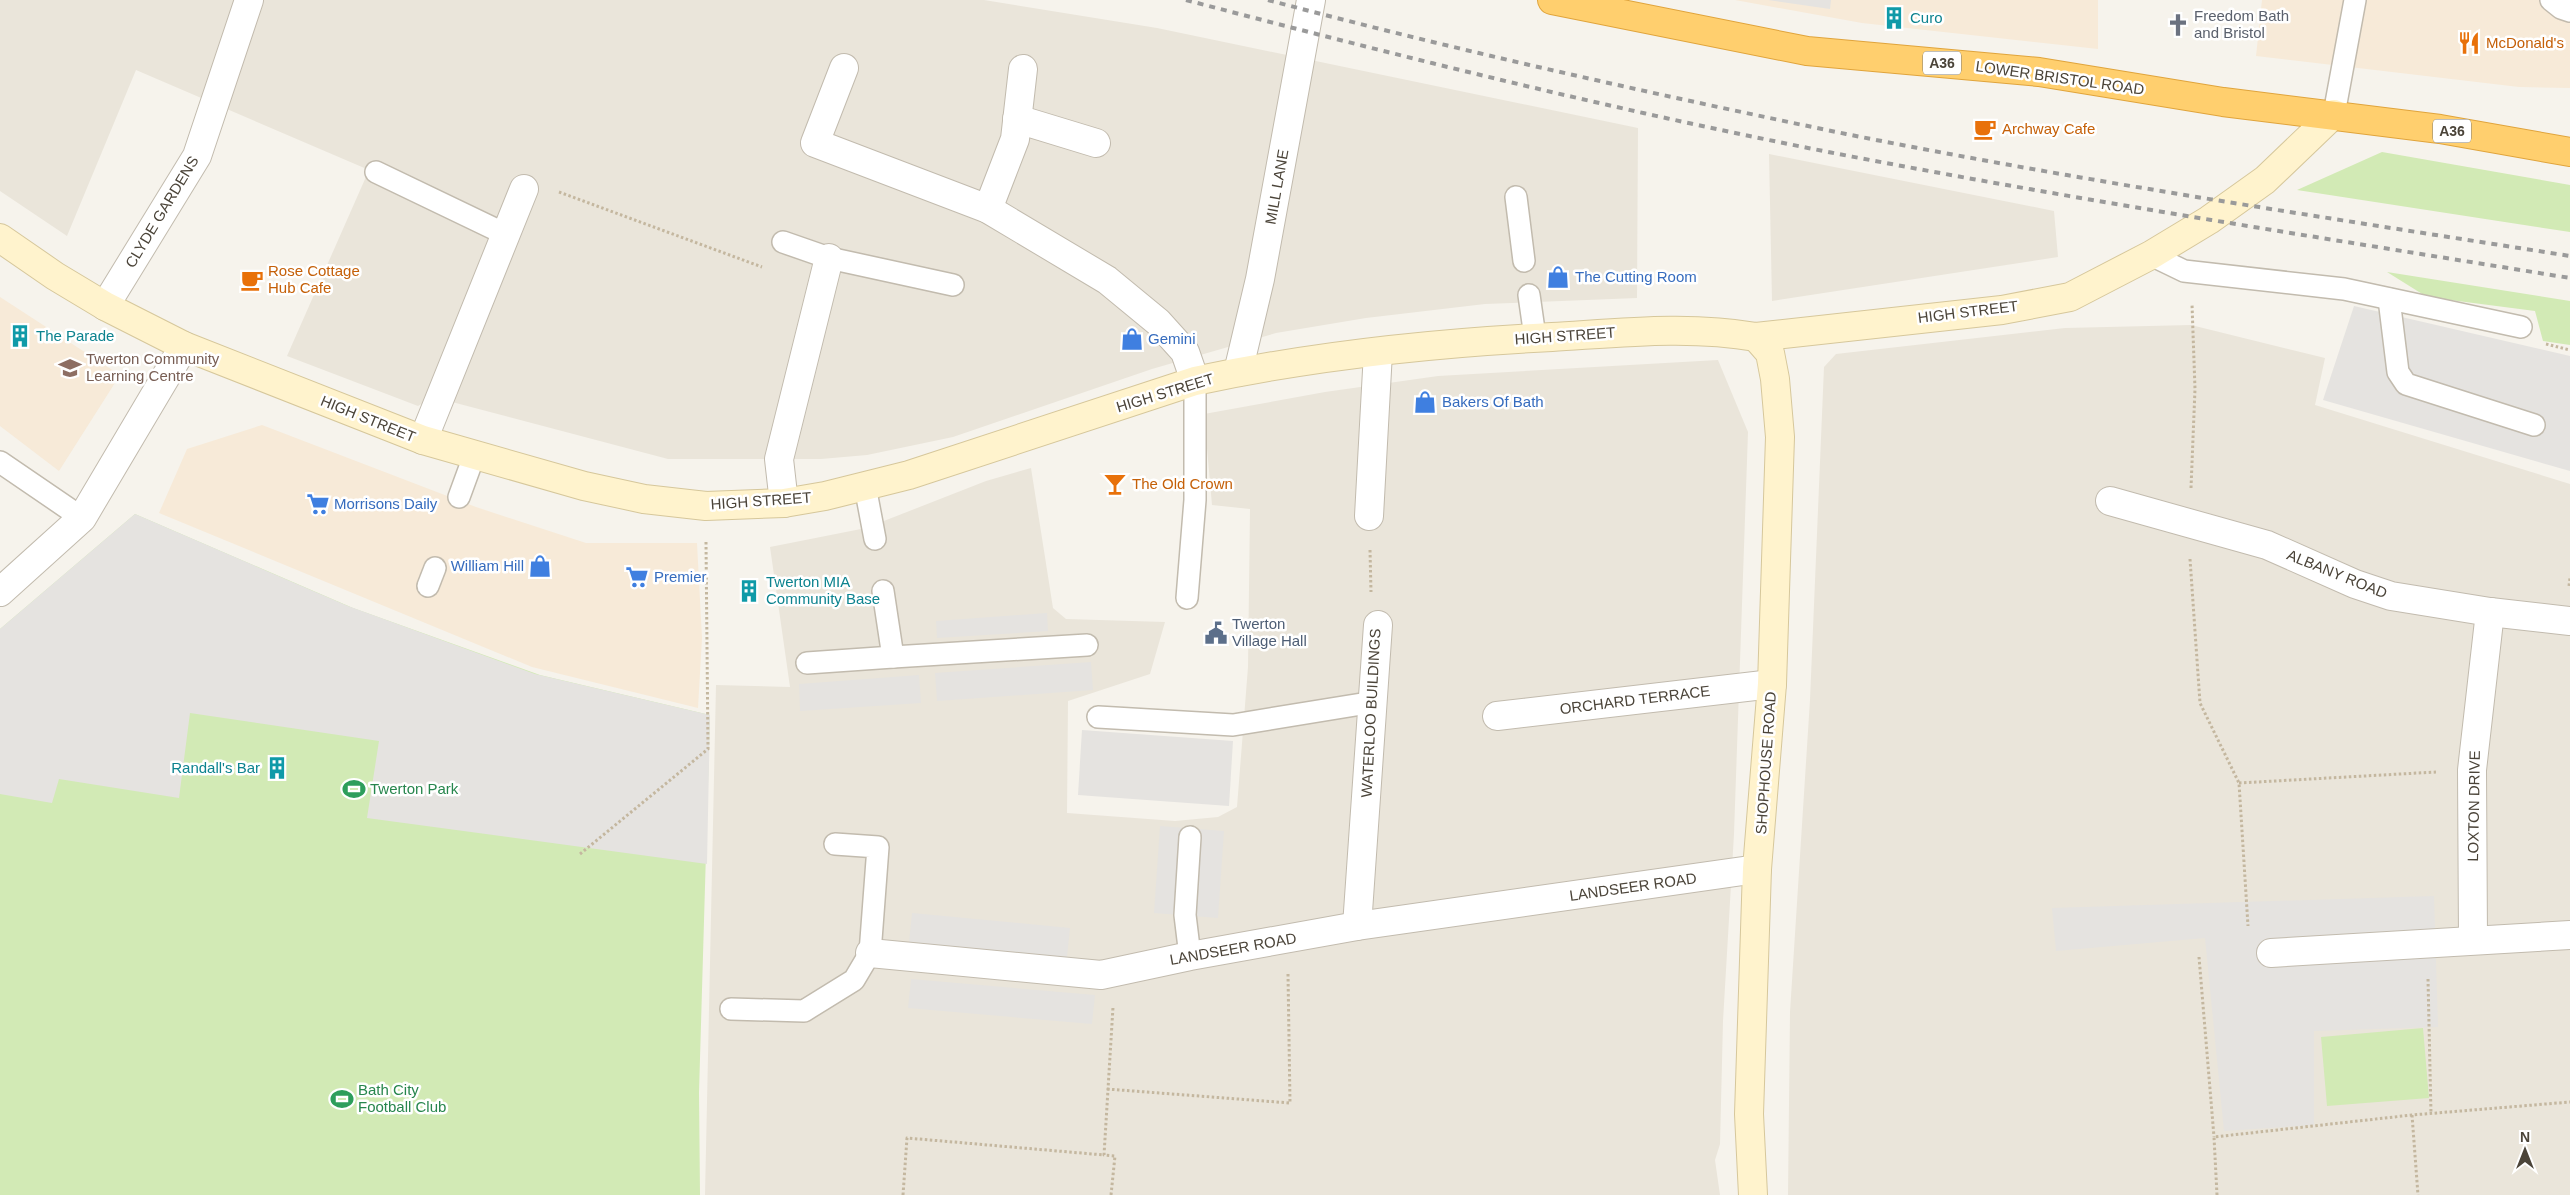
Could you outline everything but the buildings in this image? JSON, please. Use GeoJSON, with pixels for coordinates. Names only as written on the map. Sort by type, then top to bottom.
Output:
{"type":"FeatureCollection","features":[{"type":"Feature","properties":{"kind":"highway","name":"LOWER BRISTOL ROAD"},"geometry":{"type":"LineString","coordinates":[[1552,0],[1626,7],[1807,51],[2039,72],[2223,102],[2334,114],[2440,129],[2570,152]]}},
{"type":"Feature","properties":{"kind":"street","name":"CLYDE GARDENS"},"geometry":{"type":"LineString","coordinates":[[105,306],[198,156],[249,0]]}},
{"type":"Feature","properties":{"kind":"street","name":"MILL LANE"},"geometry":{"type":"LineString","coordinates":[[1238,372],[1260,279],[1311,0]]}},
{"type":"Feature","properties":{"kind":"street"},"geometry":{"type":"LineString","coordinates":[[844,68],[815,143],[988,209],[1107,280],[1158,322],[1184,352],[1195,381]]}},
{"type":"Feature","properties":{"kind":"street"},"geometry":{"type":"LineString","coordinates":[[988,209],[1015,139],[1023,69]]}},
{"type":"Feature","properties":{"kind":"street","name":"HIGH STREET"},"geometry":{"type":"LineString","coordinates":[[0,238],[55,276],[105,306],[184,346],[423,440],[584,486],[644,499],[706,506],[784,503],[909,475],[1195,381],[1238,372],[1378,352],[1535,337],[1622,332],[1724,331],[1756,337],[2002,310],[2070,297],[2151,255],[2209,220],[2265,180],[2334,114]]}},
{"type":"Feature","properties":{"kind":"street"},"geometry":{"type":"LineString","coordinates":[[1017,118],[1096,143]]}},
{"type":"Feature","properties":{"kind":"street"},"geometry":{"type":"LineString","coordinates":[[423,440],[524,189]]}},
{"type":"Feature","properties":{"kind":"street"},"geometry":{"type":"LineString","coordinates":[[784,503],[779,459],[829,258]]}},
{"type":"Feature","properties":{"kind":"street","name":"SHOPHOUSE ROAD"},"geometry":{"type":"LineString","coordinates":[[1753,1195],[1749,1114],[1757,869],[1772,684],[1780,437],[1775,379],[1770,353],[1756,337]]}},
{"type":"Feature","properties":{"kind":"street"},"geometry":{"type":"LineString","coordinates":[[0,592],[82,518],[184,346]]}},
{"type":"Feature","properties":{"kind":"street"},"geometry":{"type":"LineString","coordinates":[[1369,516],[1378,352]]}},
{"type":"Feature","properties":{"kind":"street","name":"ALBANY ROAD"},"geometry":{"type":"LineString","coordinates":[[2110,501],[2266,545],[2355,584],[2391,596],[2490,612],[2570,621]]}},
{"type":"Feature","properties":{"kind":"street","name":"LOXTON DRIVE"},"geometry":{"type":"LineString","coordinates":[[2473,940],[2472,770],[2490,612]]}},
{"type":"Feature","properties":{"kind":"street","name":"WATERLOO BUILDINGS"},"geometry":{"type":"LineString","coordinates":[[1357,926],[1378,625]]}},
{"type":"Feature","properties":{"kind":"street","name":"ORCHARD TERRACE"},"geometry":{"type":"LineString","coordinates":[[1497,716],[1772,684]]}},
{"type":"Feature","properties":{"kind":"street","name":"LANDSEER ROAD"},"geometry":{"type":"LineString","coordinates":[[870,953],[1101,975],[1190,956],[1357,926],[1757,869]]}},
{"type":"Feature","properties":{"kind":"street"},"geometry":{"type":"LineString","coordinates":[[2271,953],[2570,935]]}},
{"type":"Feature","properties":{"kind":"lane"},"geometry":{"type":"LineString","coordinates":[[2334,114],[2355,0]]}},
{"type":"Feature","properties":{"kind":"lane"},"geometry":{"type":"LineString","coordinates":[[2551,0],[2561,8],[2570,11]]}},
{"type":"Feature","properties":{"kind":"lane"},"geometry":{"type":"LineString","coordinates":[[376,172],[505,234]]}},
{"type":"Feature","properties":{"kind":"lane"},"geometry":{"type":"LineString","coordinates":[[1516,197],[1524,261]]}},
{"type":"Feature","properties":{"kind":"lane"},"geometry":{"type":"LineString","coordinates":[[784,242],[829,258],[954,285]]}},
{"type":"Feature","properties":{"kind":"lane"},"geometry":{"type":"LineString","coordinates":[[2151,255],[2184,271],[2344,289],[2521,326]]}},
{"type":"Feature","properties":{"kind":"lane"},"geometry":{"type":"LineString","coordinates":[[1529,295],[1535,337]]}},
{"type":"Feature","properties":{"kind":"lane"},"geometry":{"type":"LineString","coordinates":[[2390,299],[2398,372],[2406,384],[2427,393],[2534,426]]}},
{"type":"Feature","properties":{"kind":"lane"},"geometry":{"type":"LineString","coordinates":[[1188,598],[1195,500],[1195,381]]}},
{"type":"Feature","properties":{"kind":"lane"},"geometry":{"type":"LineString","coordinates":[[459,497],[474,456]]}},
{"type":"Feature","properties":{"kind":"lane"},"geometry":{"type":"LineString","coordinates":[[0,462],[82,518]]}},
{"type":"Feature","properties":{"kind":"lane"},"geometry":{"type":"LineString","coordinates":[[865,486],[875,539]]}},
{"type":"Feature","properties":{"kind":"lane"},"geometry":{"type":"LineString","coordinates":[[883,591],[893,657]]}},
{"type":"Feature","properties":{"kind":"lane"},"geometry":{"type":"LineString","coordinates":[[807,663],[1088,645]]}},
{"type":"Feature","properties":{"kind":"lane"},"geometry":{"type":"LineString","coordinates":[[1098,717],[1233,725],[1374,702]]}},
{"type":"Feature","properties":{"kind":"lane"},"geometry":{"type":"LineString","coordinates":[[1190,837],[1185,915],[1190,956]]}},
{"type":"Feature","properties":{"kind":"lane"},"geometry":{"type":"LineString","coordinates":[[731,1010],[804,1011],[854,980],[870,953],[878,847],[835,844]]}},
{"type":"Feature","properties":{"kind":"path"},"geometry":{"type":"LineString","coordinates":[[524,189],[527,180],[766,268]]}},
{"type":"Feature","properties":{"kind":"path"},"geometry":{"type":"LineString","coordinates":[[2192,300],[2195,389],[2190,559],[2200,703],[2238,782],[2248,927]]}},
{"type":"Feature","properties":{"kind":"path"},"geometry":{"type":"LineString","coordinates":[[580,854],[708,749],[706,506]]}},
{"type":"Feature","properties":{"kind":"path","name":"WATERLOO BUILDINGS"},"geometry":{"type":"LineString","coordinates":[[1369,516],[1371,613],[1378,625]]}},
{"type":"Feature","properties":{"kind":"path"},"geometry":{"type":"LineString","coordinates":[[2238,782],[2472,770]]}},
{"type":"Feature","properties":{"kind":"path"},"geometry":{"type":"LineString","coordinates":[[1107,1089],[1290,1103],[1288,939]]}},
{"type":"Feature","properties":{"kind":"path"},"geometry":{"type":"LineString","coordinates":[[2428,944],[2432,1114]]}},
{"type":"Feature","properties":{"kind":"path"},"geometry":{"type":"LineString","coordinates":[[2199,957],[2217,1195]]}},
{"type":"Feature","properties":{"kind":"path"},"geometry":{"type":"LineString","coordinates":[[1101,975],[1113,999],[1104,1155]]}},
{"type":"Feature","properties":{"kind":"path"},"geometry":{"type":"LineString","coordinates":[[2214,1137],[2412,1115],[2570,1102]]}},
{"type":"Feature","properties":{"kind":"path"},"geometry":{"type":"LineString","coordinates":[[2412,1115],[2418,1195]]}},
{"type":"Feature","properties":{"kind":"path"},"geometry":{"type":"LineString","coordinates":[[904,1195],[907,1138],[1115,1156],[1111,1195]]}},
{"type":"Feature","properties":{"kind":"shaded area"},"geometry":{"type":"Polygon","coordinates":[[[0,0],[984,0],[1157,28],[1638,128],[1637,298],[1485,304],[1366,318],[1276,333],[1152,369],[953,437],[867,455],[821,459],[668,459],[433,397],[418,406],[287,356],[369,170],[136,70],[67,236],[0,191],[0,0]]]}},
{"type":"Feature","properties":{"kind":"shaded area"},"geometry":{"type":"Polygon","coordinates":[[[1735,0],[2098,0],[2098,49],[1862,23],[1735,0]]]}},
{"type":"Feature","properties":{"kind":"shaded area"},"geometry":{"type":"Polygon","coordinates":[[[1768,0],[1831,0],[1830,9],[1768,0]]]}},
{"type":"Feature","properties":{"kind":"shaded area"},"geometry":{"type":"Polygon","coordinates":[[[2262,0],[2570,0],[2570,88],[2519,87],[2256,56],[2262,0]]]}},
{"type":"Feature","properties":{"kind":"shaded area"},"geometry":{"type":"Polygon","coordinates":[[[1769,154],[2054,211],[2058,257],[1772,301],[1769,154]]]}},
{"type":"Feature","properties":{"kind":"shaded area"},"geometry":{"type":"Polygon","coordinates":[[[0,297],[120,375],[59,471],[0,426],[0,297]]]}},
{"type":"Feature","properties":{"kind":"shaded area"},"geometry":{"type":"Polygon","coordinates":[[[2354,306],[2570,356],[2570,471],[2323,400],[2354,306]]]}},
{"type":"Feature","properties":{"kind":"shaded area"},"geometry":{"type":"Polygon","coordinates":[[[2191,325],[2325,358],[2315,405],[2570,484],[2570,1195],[1788,1195],[1790,1012],[1810,700],[1824,367],[1836,354],[2065,328],[2191,325]]]}},
{"type":"Feature","properties":{"kind":"shaded area"},"geometry":{"type":"Polygon","coordinates":[[[1718,360],[1748,432],[1734,834],[1723,1021],[1720,1144],[1715,1160],[1720,1195],[705,1195],[716,685],[790,687],[770,547],[866,528],[986,481],[1031,468],[1053,608],[1066,619],[1165,622],[1150,674],[1068,701],[1067,813],[1175,821],[1218,817],[1237,807],[1248,667],[1250,509],[1212,505],[1204,414],[1325,392],[1438,376],[1718,360]]]}},
{"type":"Feature","properties":{"kind":"shaded area"},"geometry":{"type":"Polygon","coordinates":[[[262,425],[476,507],[586,543],[697,543],[702,638],[698,708],[532,667],[159,513],[187,449],[262,425]]]}},
{"type":"Feature","properties":{"kind":"shaded area"},"geometry":{"type":"Polygon","coordinates":[[[135,514],[348,606],[535,674],[710,715],[707,864],[367,818],[379,741],[190,713],[179,798],[59,779],[52,803],[0,794],[0,629],[135,514]]]}},
{"type":"Feature","properties":{"kind":"shaded area"},"geometry":{"type":"Polygon","coordinates":[[[1047,613],[1048,631],[937,638],[936,621],[1047,613]]]}},
{"type":"Feature","properties":{"kind":"shaded area"},"geometry":{"type":"Polygon","coordinates":[[[1091,662],[1093,690],[937,701],[935,673],[1091,662]]]}},
{"type":"Feature","properties":{"kind":"shaded area"},"geometry":{"type":"Polygon","coordinates":[[[919,675],[921,703],[800,711],[799,684],[919,675]]]}},
{"type":"Feature","properties":{"kind":"shaded area"},"geometry":{"type":"Polygon","coordinates":[[[1082,730],[1233,741],[1229,806],[1078,795],[1082,730]]]}},
{"type":"Feature","properties":{"kind":"shaded area"},"geometry":{"type":"Polygon","coordinates":[[[1160,826],[1224,831],[1218,918],[1154,913],[1160,826]]]}},
{"type":"Feature","properties":{"kind":"shaded area"},"geometry":{"type":"Polygon","coordinates":[[[2434,896],[2438,1027],[2314,1031],[2314,1125],[2224,1131],[2205,938],[2056,951],[2052,908],[2434,896]]]}},
{"type":"Feature","properties":{"kind":"shaded area"},"geometry":{"type":"Polygon","coordinates":[[[912,913],[1070,928],[1067,957],[909,942],[912,913]]]}},
{"type":"Feature","properties":{"kind":"shaded area"},"geometry":{"type":"Polygon","coordinates":[[[911,979],[1095,995],[1092,1024],[908,1008],[911,979]]]}},
{"type":"Feature","properties":{"kind":"green space"},"geometry":{"type":"Polygon","coordinates":[[[2382,152],[2570,185],[2570,232],[2297,190],[2382,152]]]}},
{"type":"Feature","properties":{"kind":"green space"},"geometry":{"type":"Polygon","coordinates":[[[2387,272],[2570,301],[2570,345],[2543,341],[2535,311],[2427,297],[2387,272]]]}},
{"type":"Feature","properties":{"kind":"green space","name":"Twerton Park"},"geometry":{"type":"Polygon","coordinates":[[[135,514],[353,608],[540,675],[710,715],[699,1093],[700,1195],[0,1195],[0,629],[135,514]]]}},
{"type":"Feature","properties":{"kind":"green space"},"geometry":{"type":"Polygon","coordinates":[[[2423,1028],[2429,1098],[2327,1106],[2321,1037],[2423,1028]]]}},
{"type":"Feature","properties":{"kind":"railway"},"geometry":{"type":"LineString","coordinates":[[1186,0],[1516,84],[1682,122],[1849,156],[2119,205],[2570,278]]}},
{"type":"Feature","properties":{"kind":"railway"},"geometry":{"type":"LineString","coordinates":[[1268,0],[1556,71],[1846,134],[2117,184],[2570,256]]}},
{"type":"Feature","properties":{"kind":"place","name":"Curo"},"geometry":{"type":"Point","coordinates":[1894,18]}},
{"type":"Feature","properties":{"kind":"place","name":"Freedom Bath and Bristol"},"geometry":{"type":"Point","coordinates":[2178,25]}},
{"type":"Feature","properties":{"kind":"place","name":"McDonald's"},"geometry":{"type":"Point","coordinates":[2469,43]}},
{"type":"Feature","properties":{"kind":"place","name":"Archway Cafe"},"geometry":{"type":"Point","coordinates":[1985,129]}},
{"type":"Feature","properties":{"kind":"place","name":"The Cutting Room"},"geometry":{"type":"Point","coordinates":[1558,277]}},
{"type":"Feature","properties":{"kind":"place","name":"Rose Cottage Hub Cafe"},"geometry":{"type":"Point","coordinates":[252,280]}},
{"type":"Feature","properties":{"kind":"place","name":"The Parade"},"geometry":{"type":"Point","coordinates":[20,336]}},
{"type":"Feature","properties":{"kind":"place","name":"Gemini"},"geometry":{"type":"Point","coordinates":[1132,339]}},
{"type":"Feature","properties":{"kind":"place","name":"Twerton Community Learning Centre"},"geometry":{"type":"Point","coordinates":[70,368]}},
{"type":"Feature","properties":{"kind":"place","name":"Bakers Of Bath"},"geometry":{"type":"Point","coordinates":[1425,402]}},
{"type":"Feature","properties":{"kind":"place","name":"The Old Crown"},"geometry":{"type":"Point","coordinates":[1115,484]}},
{"type":"Feature","properties":{"kind":"place","name":"Morrisons Daily"},"geometry":{"type":"Point","coordinates":[318,504]}},
{"type":"Feature","properties":{"kind":"place","name":"William Hill"},"geometry":{"type":"Point","coordinates":[540,566]}},
{"type":"Feature","properties":{"kind":"place","name":"Premier"},"geometry":{"type":"Point","coordinates":[637,577]}},
{"type":"Feature","properties":{"kind":"place","name":"Twerton MIA Community Base"},"geometry":{"type":"Point","coordinates":[749,591]}},
{"type":"Feature","properties":{"kind":"place","name":"Twerton Village Hall"},"geometry":{"type":"Point","coordinates":[1216,633]}},
{"type":"Feature","properties":{"kind":"place","name":"Randall's Bar"},"geometry":{"type":"Point","coordinates":[277,768]}},
{"type":"Feature","properties":{"kind":"place","name":"Twerton Park"},"geometry":{"type":"Point","coordinates":[354,789]}},
{"type":"Feature","properties":{"kind":"place","name":"Bath City Football Club"},"geometry":{"type":"Point","coordinates":[342,1099]}}]}
